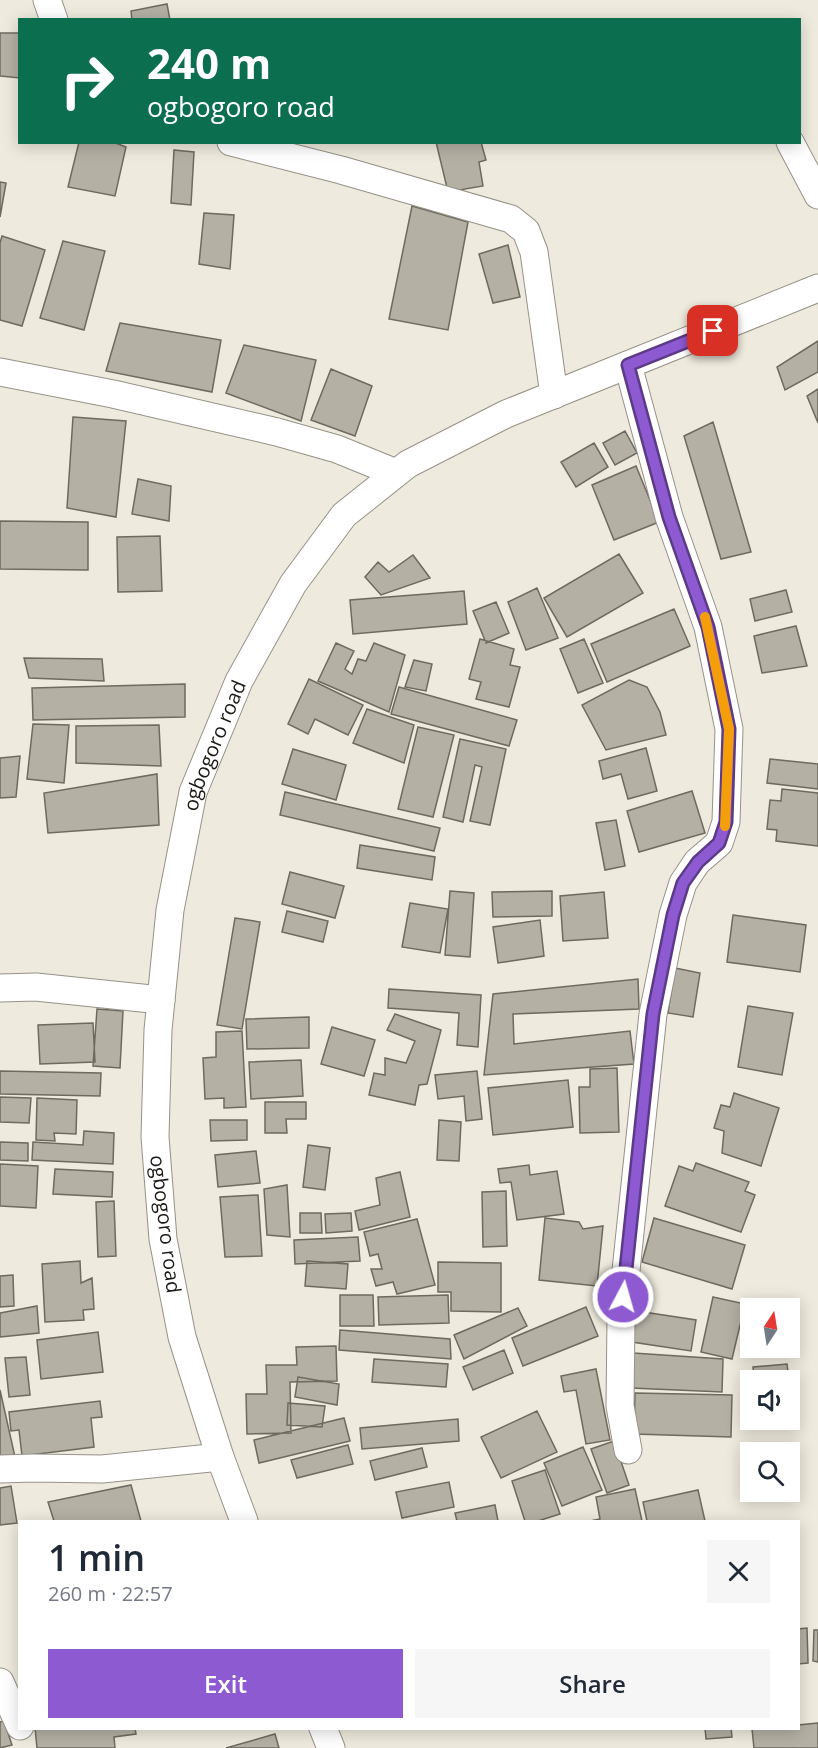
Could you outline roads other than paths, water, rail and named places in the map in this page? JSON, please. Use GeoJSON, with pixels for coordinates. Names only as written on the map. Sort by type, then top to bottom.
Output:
{"type":"FeatureCollection","features":[{"type":"Feature","properties":{"kind":"street"},"geometry":{"type":"LineString","coordinates":[[47,0],[53,18]]}},
{"type":"Feature","properties":{"kind":"street"},"geometry":{"type":"LineString","coordinates":[[239,144],[341,170],[511,219],[526,231],[534,252],[554,395]]}},
{"type":"Feature","properties":{"kind":"street"},"geometry":{"type":"LineString","coordinates":[[791,144],[818,195]]}},
{"type":"Feature","properties":{"kind":"street","name":"ogbogoro road"},"geometry":{"type":"LineString","coordinates":[[244,1520],[220,1457],[182,1337],[163,1239],[155,1137],[158,1030],[170,910],[194,792],[239,681],[293,584],[344,515],[408,464],[506,414],[818,288]]}},
{"type":"Feature","properties":{"kind":"street"},"geometry":{"type":"LineString","coordinates":[[628,365],[669,517],[708,627],[729,729],[726,822],[719,843],[698,862],[683,883],[673,915],[653,1014],[621,1318],[620,1406],[628,1450]]}},
{"type":"Feature","properties":{"kind":"street"},"geometry":{"type":"LineString","coordinates":[[0,372],[112,394],[277,432],[337,449],[396,473]]}},
{"type":"Feature","properties":{"kind":"street"},"geometry":{"type":"LineString","coordinates":[[0,988],[36,987],[161,1000]]}},
{"type":"Feature","properties":{"kind":"street"},"geometry":{"type":"LineString","coordinates":[[0,1469],[102,1469],[220,1457]]}},
{"type":"Feature","properties":{"kind":"street"},"geometry":{"type":"LineString","coordinates":[[0,1682],[18,1722]]}},
{"type":"Feature","properties":{"kind":"street"},"geometry":{"type":"LineString","coordinates":[[21,1730],[28,1748]]}},
{"type":"Feature","properties":{"kind":"street"},"geometry":{"type":"LineString","coordinates":[[324,1730],[331,1748]]}}]}
